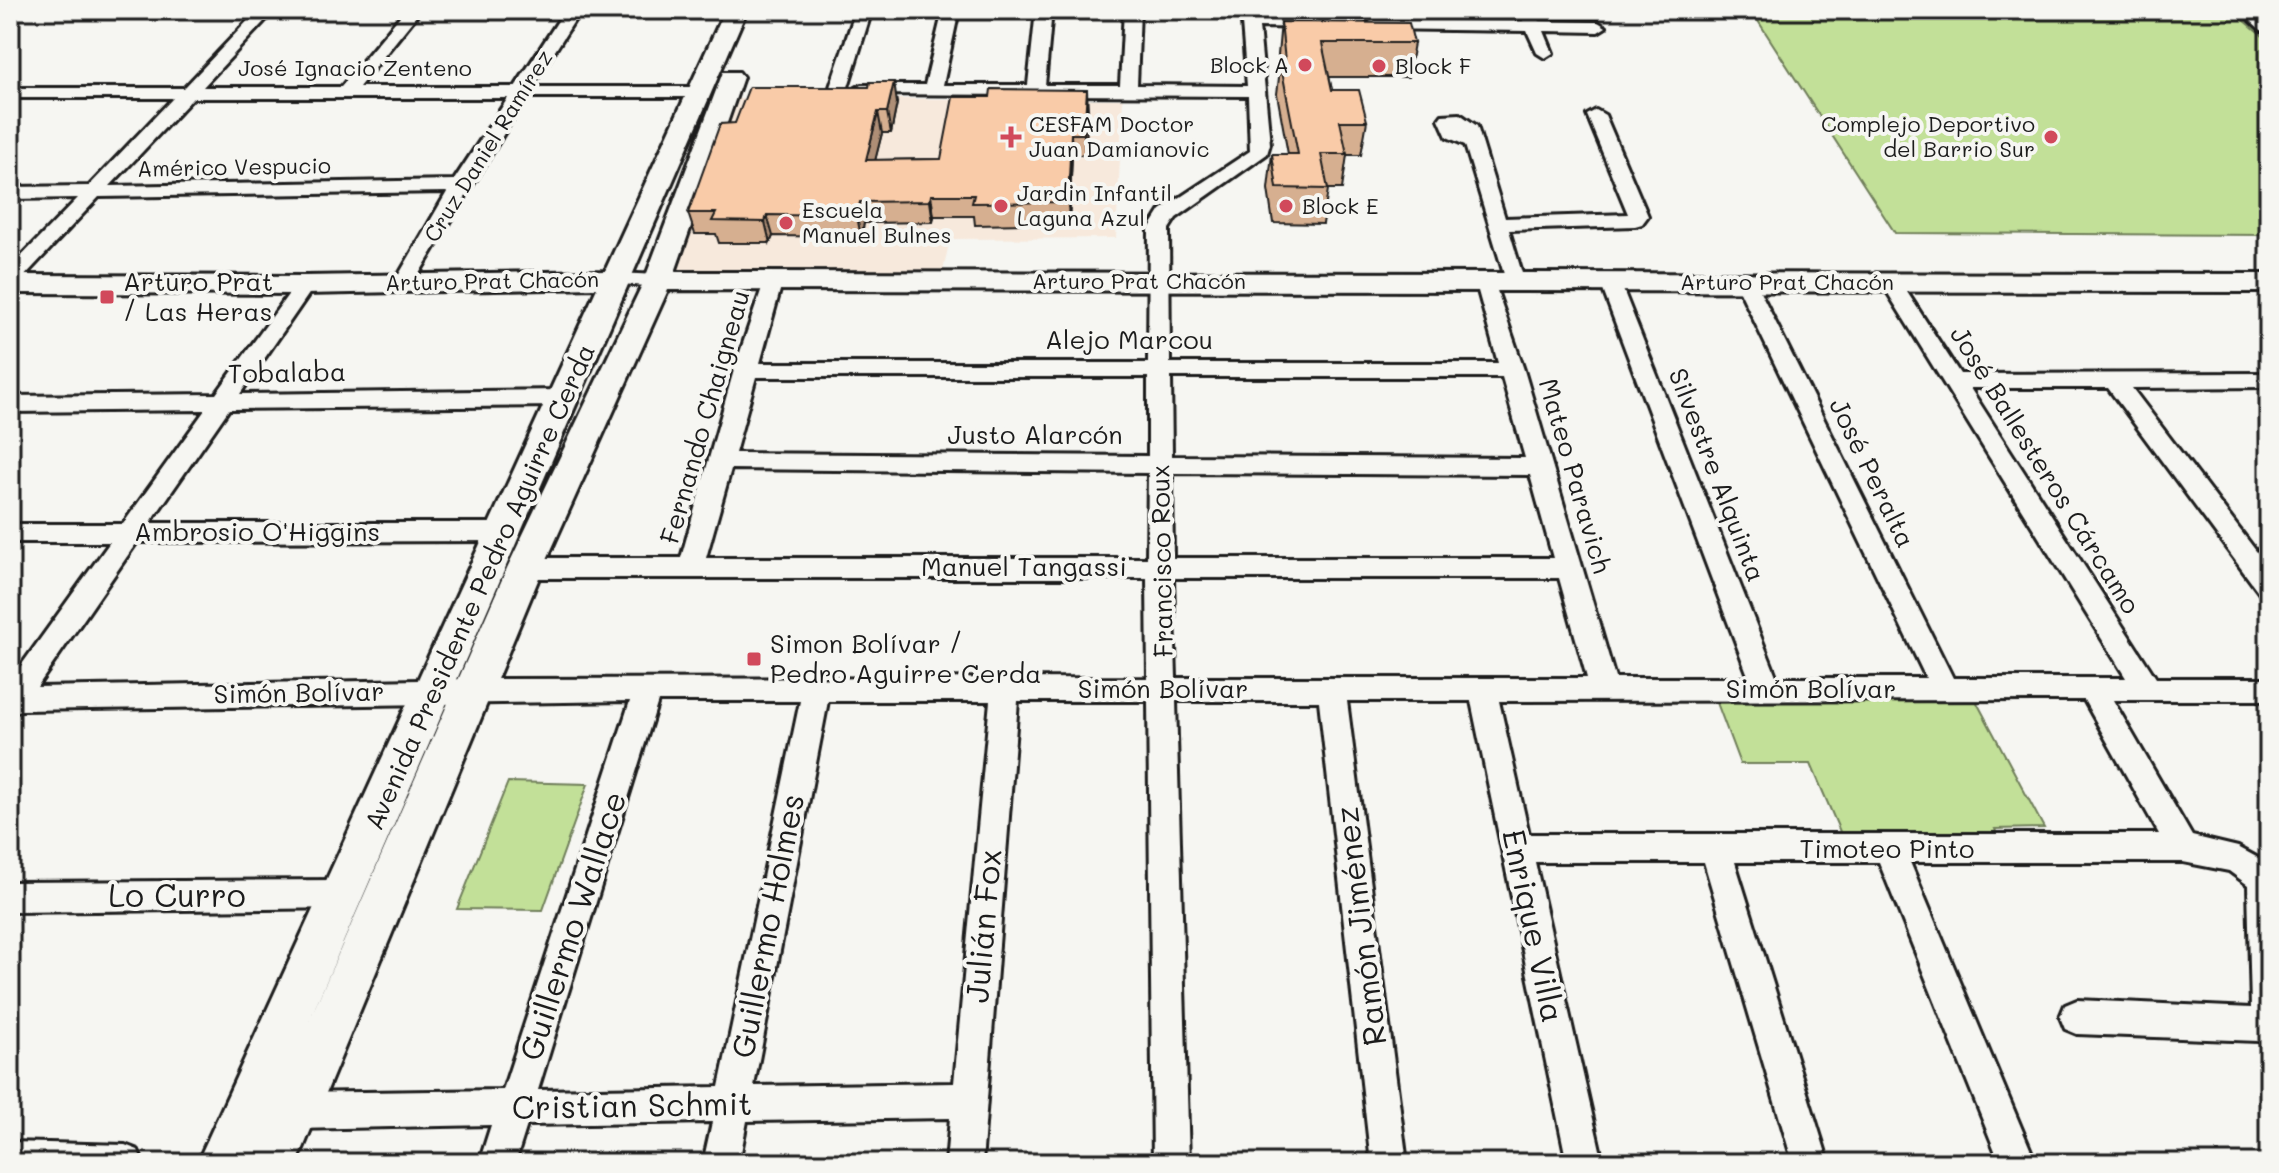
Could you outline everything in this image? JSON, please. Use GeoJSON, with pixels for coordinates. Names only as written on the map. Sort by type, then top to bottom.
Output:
{"type":"FeatureCollection","features":[{"type":"Feature","properties":{"kind":"main road","name":"Avenida Presidente Pedro Aguirre Cerda"},"geometry":{"type":"LineString","coordinates":[[222,1163],[344,894],[453,690],[525,568],[658,281],[736,10]]}},
{"type":"Feature","properties":{"kind":"main road","name":"Avenida Presidente Pedro Aguirre Cerda"},"geometry":{"type":"LineString","coordinates":[[272,1163],[453,690],[505,532],[617,279],[712,91],[761,10]]}},
{"type":"Feature","properties":{"kind":"main road"},"geometry":{"type":"LineString","coordinates":[[2250,10],[2269,25]]}},
{"type":"Feature","properties":{"kind":"main road","name":"Arturo Prat Chacón"},"geometry":{"type":"LineString","coordinates":[[10,282],[305,285],[617,279]]}},
{"type":"Feature","properties":{"kind":"main road","name":"Arturo Prat Chacón"},"geometry":{"type":"LineString","coordinates":[[658,281],[2269,283]]}},
{"type":"Feature","properties":{"kind":"street"},"geometry":{"type":"LineString","coordinates":[[10,282],[267,10]]}},
{"type":"Feature","properties":{"kind":"street"},"geometry":{"type":"LineString","coordinates":[[346,92],[413,10]]}},
{"type":"Feature","properties":{"kind":"street","name":"Cruz Daniel Ramírez"},"geometry":{"type":"LineString","coordinates":[[404,283],[518,92],[573,10]]}},
{"type":"Feature","properties":{"kind":"street"},"geometry":{"type":"LineString","coordinates":[[864,10],[831,90],[1256,91]]}},
{"type":"Feature","properties":{"kind":"street"},"geometry":{"type":"LineString","coordinates":[[933,90],[951,10]]}},
{"type":"Feature","properties":{"kind":"street"},"geometry":{"type":"LineString","coordinates":[[1036,90],[1044,10]]}},
{"type":"Feature","properties":{"kind":"street"},"geometry":{"type":"LineString","coordinates":[[1128,90],[1132,10]]}},
{"type":"Feature","properties":{"kind":"street"},"geometry":{"type":"LineString","coordinates":[[1250,16],[1329,23]]}},
{"type":"Feature","properties":{"kind":"street","name":"Francisco Roux"},"geometry":{"type":"LineString","coordinates":[[1171,1163],[1160,567],[1162,221],[1258,154],[1261,144],[1250,16]]}},
{"type":"Feature","properties":{"kind":"street"},"geometry":{"type":"LineString","coordinates":[[1361,24],[1530,18],[1598,27]]}},
{"type":"Feature","properties":{"kind":"street"},"geometry":{"type":"LineString","coordinates":[[1530,18],[1545,53]]}},
{"type":"Feature","properties":{"kind":"street","name":"José Ignacio Zenteno"},"geometry":{"type":"LineString","coordinates":[[10,93],[753,90]]}},
{"type":"Feature","properties":{"kind":"street"},"geometry":{"type":"LineString","coordinates":[[1497,224],[1635,220],[1638,216],[1596,115]]}},
{"type":"Feature","properties":{"kind":"street"},"geometry":{"type":"LineString","coordinates":[[1472,142],[1514,280]]}},
{"type":"Feature","properties":{"kind":"street","name":"Américo Vespucio"},"geometry":{"type":"LineString","coordinates":[[10,193],[460,186]]}},
{"type":"Feature","properties":{"kind":"street","name":"Arturo Prat Chacón"},"geometry":{"type":"LineString","coordinates":[[617,279],[658,281]]}},
{"type":"Feature","properties":{"kind":"street","name":"Mateo Paravich"},"geometry":{"type":"LineString","coordinates":[[1485,280],[1604,689]]}},
{"type":"Feature","properties":{"kind":"street","name":"Silvestre Alquinta"},"geometry":{"type":"LineString","coordinates":[[1610,282],[1767,689]]}},
{"type":"Feature","properties":{"kind":"street","name":"José Ballesteros Cárcamo"},"geometry":{"type":"LineString","coordinates":[[1891,282],[2148,689]]}},
{"type":"Feature","properties":{"kind":"street","name":"Fernando Chaigneau"},"geometry":{"type":"LineString","coordinates":[[691,567],[772,283]]}},
{"type":"Feature","properties":{"kind":"street","name":"José Peralta"},"geometry":{"type":"LineString","coordinates":[[1746,283],[1945,689]]}},
{"type":"Feature","properties":{"kind":"street"},"geometry":{"type":"LineString","coordinates":[[11,700],[305,285]]}},
{"type":"Feature","properties":{"kind":"street","name":"Alejo Marcou"},"geometry":{"type":"LineString","coordinates":[[745,370],[1160,367],[1513,370]]}},
{"type":"Feature","properties":{"kind":"street"},"geometry":{"type":"LineString","coordinates":[[2114,380],[2269,587]]}},
{"type":"Feature","properties":{"kind":"street"},"geometry":{"type":"LineString","coordinates":[[1953,381],[2260,380],[2269,401]]}},
{"type":"Feature","properties":{"kind":"street","name":"Tobalaba"},"geometry":{"type":"LineString","coordinates":[[10,404],[564,398]]}},
{"type":"Feature","properties":{"kind":"street","name":"Justo Alarcón"},"geometry":{"type":"LineString","coordinates":[[720,461],[1541,467]]}},
{"type":"Feature","properties":{"kind":"street","name":"Ambrosio O'Higgins"},"geometry":{"type":"LineString","coordinates":[[10,533],[505,532]]}},
{"type":"Feature","properties":{"kind":"street","name":"Manuel Tangassi"},"geometry":{"type":"LineString","coordinates":[[525,568],[1571,568]]}},
{"type":"Feature","properties":{"kind":"street","name":"Enrique Villa"},"geometry":{"type":"LineString","coordinates":[[1482,689],[1585,1163]]}},
{"type":"Feature","properties":{"kind":"street"},"geometry":{"type":"LineString","coordinates":[[2092,689],[2183,848]]}},
{"type":"Feature","properties":{"kind":"street","name":"Simón Bolívar"},"geometry":{"type":"LineString","coordinates":[[11,700],[453,690],[2269,689]]}},
{"type":"Feature","properties":{"kind":"street","name":"Guillermo Wallace"},"geometry":{"type":"LineString","coordinates":[[497,1163],[648,690]]}},
{"type":"Feature","properties":{"kind":"street","name":"Guillermo Holmes"},"geometry":{"type":"LineString","coordinates":[[721,1163],[816,690]]}},
{"type":"Feature","properties":{"kind":"street","name":"Julián Fox"},"geometry":{"type":"LineString","coordinates":[[964,1163],[1005,690]]}},
{"type":"Feature","properties":{"kind":"street","name":"Ramón Jiménez"},"geometry":{"type":"LineString","coordinates":[[1332,690],[1389,1163]]}},
{"type":"Feature","properties":{"kind":"street","name":"Timoteo Pinto"},"geometry":{"type":"LineString","coordinates":[[1516,848],[2183,848],[2239,860],[2254,867],[2263,880],[2269,1027]]}},
{"type":"Feature","properties":{"kind":"street"},"geometry":{"type":"LineString","coordinates":[[1716,849],[1811,1163]]}},
{"type":"Feature","properties":{"kind":"street"},"geometry":{"type":"LineString","coordinates":[[1890,850],[2018,1163]]}},
{"type":"Feature","properties":{"kind":"street","name":"Lo Curro"},"geometry":{"type":"LineString","coordinates":[[10,897],[344,894]]}},
{"type":"Feature","properties":{"kind":"street"},"geometry":{"type":"LineString","coordinates":[[2077,1017],[2269,1027]]}},
{"type":"Feature","properties":{"kind":"street","name":"Cristian Schmit"},"geometry":{"type":"LineString","coordinates":[[294,1111],[969,1100]]}},
{"type":"Feature","properties":{"kind":"street"},"geometry":{"type":"LineString","coordinates":[[10,1160],[125,1163]]}},
{"type":"Feature","properties":{"kind":"shaded area"},"geometry":{"type":"Polygon","coordinates":[[[737,99],[1123,99],[1116,238],[950,239],[943,271],[672,273],[737,99]]]}},
{"type":"Feature","properties":{"kind":"green space","name":"Complejo Deportivo del Barrio Sur"},"geometry":{"type":"Polygon","coordinates":[[[1751,10],[2232,10],[2269,41],[2269,235],[1895,233],[1751,10]]]}},
{"type":"Feature","properties":{"kind":"green space"},"geometry":{"type":"Polygon","coordinates":[[[1974,697],[2044,828],[1995,829],[1999,839],[1844,841],[1811,764],[1740,764],[1716,700],[1974,697]]]}},
{"type":"Feature","properties":{"kind":"green space"},"geometry":{"type":"Polygon","coordinates":[[[508,782],[588,784],[543,910],[457,909],[508,782]]]}},
{"type":"Feature","properties":{"kind":"building"},"geometry":{"type":"Polygon","coordinates":[[[1281,22],[1409,23],[1414,43],[1322,43],[1332,90],[1359,90],[1367,121],[1340,121],[1347,154],[1321,154],[1328,189],[1277,188],[1272,154],[1298,154],[1280,61],[1285,61],[1281,22]]]}},
{"type":"Feature","properties":{"kind":"building"},"geometry":{"type":"Polygon","coordinates":[[[870,82],[894,82],[887,112],[878,112],[866,160],[941,159],[953,97],[990,97],[991,89],[1087,90],[1084,134],[1071,134],[1068,202],[972,203],[974,195],[931,195],[930,201],[860,202],[857,216],[767,215],[765,222],[712,221],[716,213],[688,213],[720,124],[735,123],[749,87],[869,87],[870,82]]]}},
{"type":"Feature","properties":{"kind":"place","name":"Block A"},"geometry":{"type":"Point","coordinates":[1305,65]}},
{"type":"Feature","properties":{"kind":"place","name":"Block F"},"geometry":{"type":"Point","coordinates":[1379,66]}},
{"type":"Feature","properties":{"kind":"place","name":"CESFAM Doctor Juan Damianovic"},"geometry":{"type":"Point","coordinates":[1011,137]}},
{"type":"Feature","properties":{"kind":"place","name":"Complejo Deportivo del Barrio Sur"},"geometry":{"type":"Point","coordinates":[2051,137]}},
{"type":"Feature","properties":{"kind":"place","name":"Jardin Infantil Laguna Azul"},"geometry":{"type":"Point","coordinates":[1001,206]}},
{"type":"Feature","properties":{"kind":"place","name":"Block E"},"geometry":{"type":"Point","coordinates":[1286,206]}},
{"type":"Feature","properties":{"kind":"place","name":"Escuela Manuel Bulnes"},"geometry":{"type":"Point","coordinates":[786,223]}},
{"type":"Feature","properties":{"kind":"place","name":"Arturo Prat / Las Heras"},"geometry":{"type":"Point","coordinates":[107,297]}},
{"type":"Feature","properties":{"kind":"place","name":"Simon Bolívar / Pedro Aguirre Cerda"},"geometry":{"type":"Point","coordinates":[754,659]}}]}
